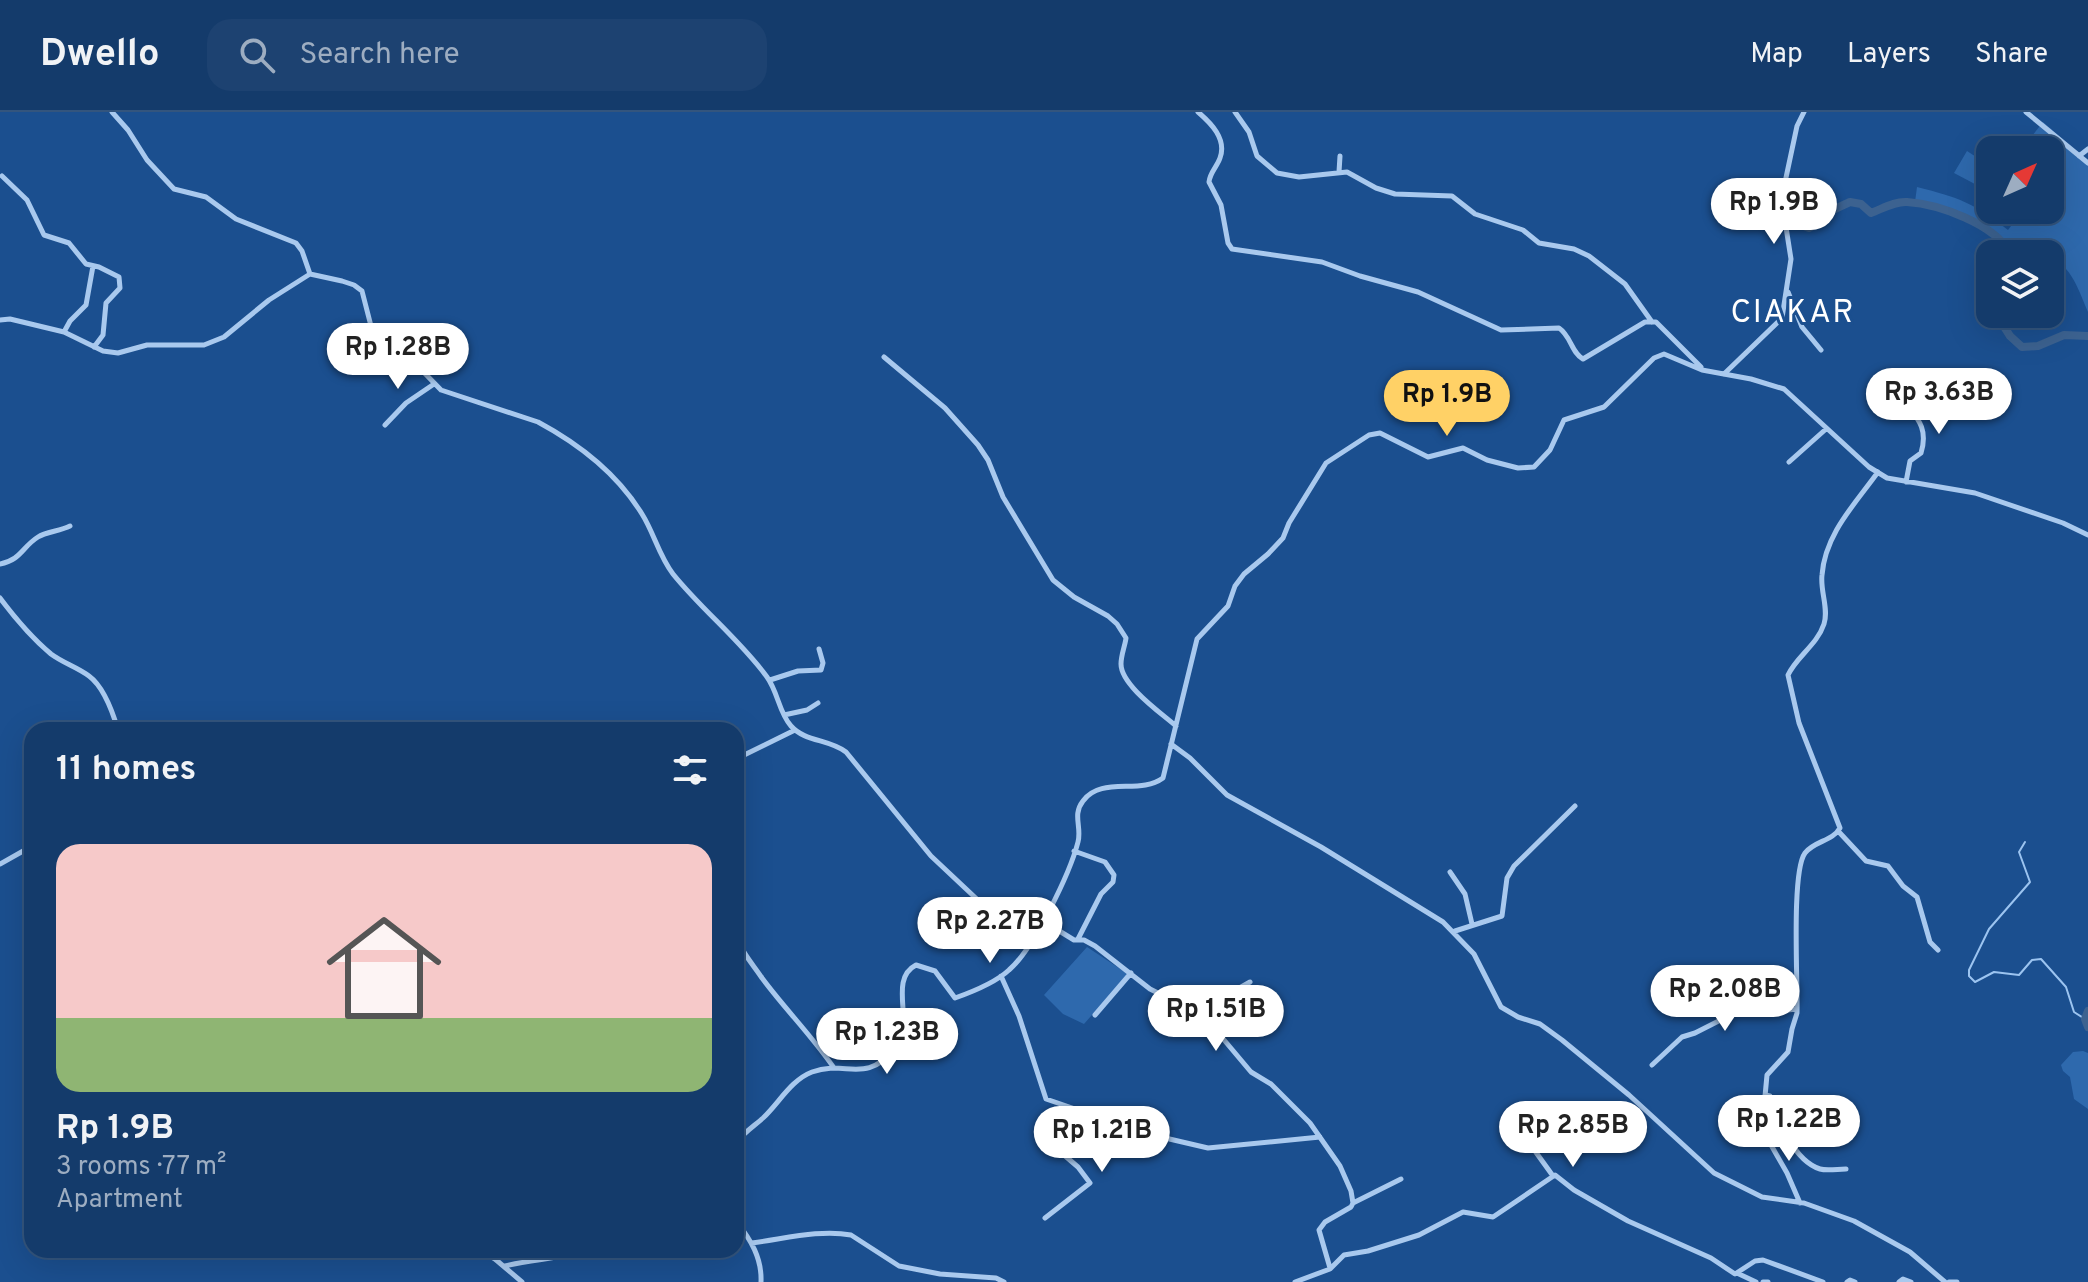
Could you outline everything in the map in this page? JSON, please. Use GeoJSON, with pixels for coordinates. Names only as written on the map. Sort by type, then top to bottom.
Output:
{"type":"FeatureCollection","features":[{"type":"Feature","properties":{"kind":"street"},"geometry":{"type":"LineString","coordinates":[[112,112],[171,186],[206,197],[236,219],[296,243],[310,274]]}},
{"type":"Feature","properties":{"kind":"street"},"geometry":{"type":"LineString","coordinates":[[1198,112],[1217,132],[1222,146],[1220,159],[1209,182],[1221,205],[1228,243],[1232,249],[1322,262],[1435,298],[1501,330],[1559,328],[1565,333],[1576,355],[1583,359],[1645,322],[1656,322],[1708,372]]}},
{"type":"Feature","properties":{"kind":"street"},"geometry":{"type":"LineString","coordinates":[[1235,112],[1249,132],[1257,156],[1277,173],[1299,177],[1352,173],[1376,188],[1395,194],[1452,196],[1475,214],[1523,230],[1539,243],[1583,253],[1625,284],[1653,324]]}},
{"type":"Feature","properties":{"kind":"street"},"geometry":{"type":"LineString","coordinates":[[1724,374],[1778,324],[1788,292],[1791,259],[1784,187],[1797,126],[1804,112]]}},
{"type":"Feature","properties":{"kind":"street"},"geometry":{"type":"LineString","coordinates":[[2026,112],[2088,163]]}},
{"type":"Feature","properties":{"kind":"street"},"geometry":{"type":"LineString","coordinates":[[2079,156],[2088,149]]}},
{"type":"Feature","properties":{"kind":"street"},"geometry":{"type":"LineString","coordinates":[[1339,172],[1340,156]]}},
{"type":"Feature","properties":{"kind":"street"},"geometry":{"type":"LineString","coordinates":[[2,176],[27,200],[44,235],[69,243],[85,263],[117,274],[120,286],[106,303],[103,335],[94,347]]}},
{"type":"Feature","properties":{"kind":"street"},"geometry":{"type":"LineString","coordinates":[[64,332],[86,305],[93,266]]}},
{"type":"Feature","properties":{"kind":"street"},"geometry":{"type":"LineString","coordinates":[[0,320],[10,319],[64,332],[103,351],[118,353],[147,345],[204,345],[224,337],[269,300],[310,274],[342,281],[362,291],[371,326],[381,340],[410,358],[434,384],[447,393],[538,422],[610,473],[643,516],[670,571],[770,680],[784,715],[795,730],[846,752],[931,856],[981,903],[1031,939]]}},
{"type":"Feature","properties":{"kind":"street"},"geometry":{"type":"LineString","coordinates":[[1788,292],[1802,327],[1821,350]]}},
{"type":"Feature","properties":{"kind":"street"},"geometry":{"type":"LineString","coordinates":[[744,1136],[798,1080],[810,1072],[834,1068],[861,1071],[881,1063],[902,1041],[905,1021],[902,981],[908,969],[916,965],[935,971],[955,998],[1001,976],[1025,953],[1063,882],[1079,840],[1076,813],[1084,798],[1100,790],[1151,785],[1165,775],[1197,639],[1228,606],[1244,574],[1283,538],[1326,463],[1369,435],[1380,433],[1428,457],[1465,449],[1487,460],[1518,468],[1534,467],[1550,450],[1564,420],[1600,410],[1661,353],[1708,372],[1784,389],[1826,429],[1887,478],[1975,493],[2042,515],[2088,535]]}},
{"type":"Feature","properties":{"kind":"street"},"geometry":{"type":"LineString","coordinates":[[884,357],[945,408],[978,445],[988,460],[1003,497],[1047,572],[1065,590],[1117,624],[1126,638],[1121,663],[1125,676],[1176,726]]}},
{"type":"Feature","properties":{"kind":"street"},"geometry":{"type":"LineString","coordinates":[[385,425],[406,403],[434,384]]}},
{"type":"Feature","properties":{"kind":"street"},"geometry":{"type":"LineString","coordinates":[[1902,397],[1922,422],[1924,435],[1921,453],[1910,461],[1906,482]]}},
{"type":"Feature","properties":{"kind":"street"},"geometry":{"type":"LineString","coordinates":[[1789,462],[1826,429]]}},
{"type":"Feature","properties":{"kind":"street"},"geometry":{"type":"LineString","coordinates":[[1878,472],[1829,545],[1821,579],[1825,622],[1817,639],[1788,675],[1799,723],[1835,813],[1839,832],[1866,861],[1889,867],[1904,887],[1915,895],[1930,942],[1938,950]]}},
{"type":"Feature","properties":{"kind":"street"},"geometry":{"type":"LineString","coordinates":[[0,564],[15,560],[40,536],[70,526]]}},
{"type":"Feature","properties":{"kind":"street"},"geometry":{"type":"LineString","coordinates":[[0,598],[51,654],[96,683],[115,722]]}},
{"type":"Feature","properties":{"kind":"street"},"geometry":{"type":"LineString","coordinates":[[770,680],[801,671],[821,670],[823,663],[819,649]]}},
{"type":"Feature","properties":{"kind":"street"},"geometry":{"type":"LineString","coordinates":[[784,715],[807,710],[818,703]]}},
{"type":"Feature","properties":{"kind":"street"},"geometry":{"type":"LineString","coordinates":[[744,755],[795,730]]}},
{"type":"Feature","properties":{"kind":"street"},"geometry":{"type":"LineString","coordinates":[[1171,744],[1190,758],[1227,795],[1335,855],[1455,931],[1474,954],[1493,995],[1505,1011],[1540,1024],[1562,1040],[1721,1178],[1762,1197],[1800,1203],[1854,1221],[1916,1256],[1947,1282],[1957,1282]]}},
{"type":"Feature","properties":{"kind":"street"},"geometry":{"type":"LineString","coordinates":[[1455,931],[1502,916],[1506,885],[1514,866],[1575,806]]}},
{"type":"Feature","properties":{"kind":"street"},"geometry":{"type":"LineString","coordinates":[[1800,1203],[1769,1138],[1765,1122],[1765,1095],[1769,1070],[1789,1049],[1797,1009],[1797,915],[1801,865],[1807,851],[1839,832]]}},
{"type":"Feature","properties":{"kind":"street"},"geometry":{"type":"LineString","coordinates":[[0,864],[24,850]]}},
{"type":"Feature","properties":{"kind":"street"},"geometry":{"type":"LineString","coordinates":[[1074,851],[1105,862],[1114,875],[1078,939]]}},
{"type":"Feature","properties":{"kind":"street"},"geometry":{"type":"LineString","coordinates":[[1450,872],[1465,894],[1472,924]]}},
{"type":"Feature","properties":{"kind":"street"},"geometry":{"type":"LineString","coordinates":[[1043,921],[1070,938],[1095,946],[1150,989],[1195,1013],[1214,1028],[1251,1072],[1269,1082],[1320,1137],[1340,1166],[1353,1203]]}},
{"type":"Feature","properties":{"kind":"street"},"geometry":{"type":"LineString","coordinates":[[744,956],[813,1038],[834,1068]]}},
{"type":"Feature","properties":{"kind":"street"},"geometry":{"type":"LineString","coordinates":[[1095,1015],[1131,973]]}},
{"type":"Feature","properties":{"kind":"street"},"geometry":{"type":"LineString","coordinates":[[1001,976],[1030,1044],[1044,1097],[1148,1134],[1208,1148],[1320,1137]]}},
{"type":"Feature","properties":{"kind":"street"},"geometry":{"type":"LineString","coordinates":[[1195,1013],[1250,982]]}},
{"type":"Feature","properties":{"kind":"street"},"geometry":{"type":"LineString","coordinates":[[1652,1065],[1682,1037],[1754,1003],[1759,1003],[1769,1012],[1797,1009]]}},
{"type":"Feature","properties":{"kind":"street"},"geometry":{"type":"LineString","coordinates":[[1765,1095],[1770,1096],[1783,1128],[1805,1159],[1820,1169],[1846,1169]]}},
{"type":"Feature","properties":{"kind":"street"},"geometry":{"type":"LineString","coordinates":[[1045,1218],[1090,1184],[1078,1167],[1054,1148],[1050,1140],[1069,1108]]}},
{"type":"Feature","properties":{"kind":"street"},"geometry":{"type":"LineString","coordinates":[[1535,1151],[1553,1176]]}},
{"type":"Feature","properties":{"kind":"street"},"geometry":{"type":"LineString","coordinates":[[1295,1282],[1330,1269],[1344,1255],[1370,1251],[1419,1235],[1463,1212],[1493,1217],[1553,1176],[1560,1177],[1572,1189],[1628,1221],[1706,1255],[1756,1282]]}},
{"type":"Feature","properties":{"kind":"street"},"geometry":{"type":"LineString","coordinates":[[1330,1269],[1319,1230],[1325,1222],[1346,1211],[1353,1203],[1401,1179]]}},
{"type":"Feature","properties":{"kind":"street"},"geometry":{"type":"LineString","coordinates":[[744,1232],[759,1261],[761,1282]]}},
{"type":"Feature","properties":{"kind":"street"},"geometry":{"type":"LineString","coordinates":[[752,1243],[817,1234],[845,1234],[899,1266],[940,1274],[996,1278],[1004,1282]]}},
{"type":"Feature","properties":{"kind":"street"},"geometry":{"type":"LineString","coordinates":[[492,1258],[522,1282]]}},
{"type":"Feature","properties":{"kind":"street"},"geometry":{"type":"LineString","coordinates":[[505,1266],[550,1258]]}},
{"type":"Feature","properties":{"kind":"street"},"geometry":{"type":"LineString","coordinates":[[1738,1274],[1752,1263],[1763,1260],[1823,1282]]}},
{"type":"Feature","properties":{"kind":"street"},"geometry":{"type":"LineString","coordinates":[[1899,1282],[1903,1279],[1911,1282]]}},
{"type":"Feature","properties":{"kind":"street"},"geometry":{"type":"LineString","coordinates":[[1847,1282],[1855,1282]]}},
{"type":"Feature","properties":{"kind":"shaded area"},"geometry":{"type":"Polygon","coordinates":[[[2043,122],[2059,136],[2032,136],[2043,122]]]}},
{"type":"Feature","properties":{"kind":"shaded area"},"geometry":{"type":"Polygon","coordinates":[[[2064,140],[2088,161],[2088,312],[2064,266],[2064,240],[1996,240],[1950,214],[1915,202],[1917,187],[1976,208],[1976,224],[2000,224],[2008,230],[2012,224],[2064,224],[2064,140]]]}},
{"type":"Feature","properties":{"kind":"shaded area"},"geometry":{"type":"Polygon","coordinates":[[[1967,151],[1976,157],[1976,185],[1954,173],[1967,151]]]}},
{"type":"Feature","properties":{"kind":"shaded area"},"geometry":{"type":"Polygon","coordinates":[[[1087,947],[1128,974],[1084,1024],[1063,1014],[1044,995],[1087,947]]]}},
{"type":"Feature","properties":{"kind":"shaded area"},"geometry":{"type":"Polygon","coordinates":[[[2073,1052],[2088,1053],[2088,1109],[2074,1099],[2070,1077],[2061,1065],[2073,1052]]]}},
{"type":"Feature","properties":{"kind":"waterway"},"geometry":{"type":"LineString","coordinates":[[1788,199],[1794,222],[1809,228],[1818,223],[1824,214],[1850,202],[1861,204],[1871,213],[1902,202],[1950,211],[1979,225],[1999,240]]}},
{"type":"Feature","properties":{"kind":"waterway"},"geometry":{"type":"LineString","coordinates":[[2005,328],[2022,347],[2038,346],[2064,335],[2088,336]]}},
{"type":"Feature","properties":{"kind":"waterway"},"geometry":{"type":"LineString","coordinates":[[2025,842],[2019,852],[2030,882],[1989,929],[1969,976],[1975,982],[1994,972],[2019,975],[2032,960],[2041,959],[2066,987],[2074,1012],[2085,1019]]}},
{"type":"Feature","properties":{"kind":"waterway"},"geometry":{"type":"LineString","coordinates":[[2088,1011],[2085,1019],[2088,1027]]}},
{"type":"Feature","properties":{"kind":"district","name":"CIAKAR"},"geometry":{"type":"Point","coordinates":[1793,311]}}]}
